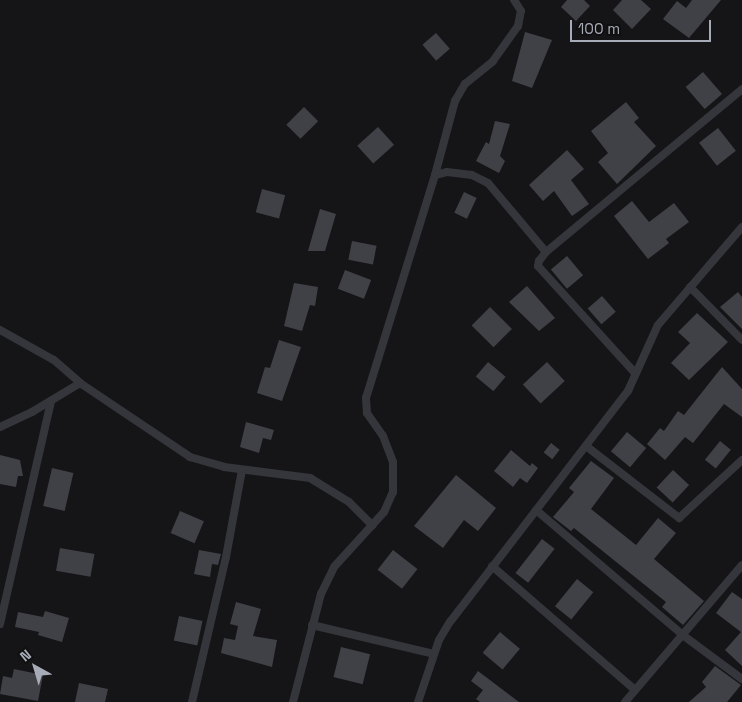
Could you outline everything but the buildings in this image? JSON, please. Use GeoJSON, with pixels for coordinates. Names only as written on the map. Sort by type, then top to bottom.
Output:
{"type":"FeatureCollection","features":[{"type":"Feature","properties":{"kind":"street"},"geometry":{"type":"LineString","coordinates":[[293,702],[321,594],[334,567],[384,512],[392,492],[393,462],[382,436],[367,413],[366,398],[435,175],[455,101],[465,84],[492,61],[518,26],[521,12],[514,0]]}},
{"type":"Feature","properties":{"kind":"street"},"geometry":{"type":"LineString","coordinates":[[635,373],[538,266],[546,252],[742,89]]}},
{"type":"Feature","properties":{"kind":"street"},"geometry":{"type":"LineString","coordinates":[[435,175],[447,172],[472,175],[488,183],[546,252]]}},
{"type":"Feature","properties":{"kind":"street"},"geometry":{"type":"LineString","coordinates":[[418,702],[434,654],[450,622],[628,391],[658,325],[742,227]]}},
{"type":"Feature","properties":{"kind":"street"},"geometry":{"type":"LineString","coordinates":[[690,287],[742,340]]}},
{"type":"Feature","properties":{"kind":"street"},"geometry":{"type":"LineString","coordinates":[[0,330],[54,360],[80,384],[190,458],[242,470],[310,478],[348,502],[372,525]]}},
{"type":"Feature","properties":{"kind":"street"},"geometry":{"type":"LineString","coordinates":[[0,427],[80,384]]}},
{"type":"Feature","properties":{"kind":"street"},"geometry":{"type":"LineString","coordinates":[[0,624],[51,401]]}},
{"type":"Feature","properties":{"kind":"street"},"geometry":{"type":"LineString","coordinates":[[586,446],[679,518],[742,460]]}},
{"type":"Feature","properties":{"kind":"street"},"geometry":{"type":"LineString","coordinates":[[192,702],[226,558],[242,470]]}},
{"type":"Feature","properties":{"kind":"street"},"geometry":{"type":"LineString","coordinates":[[536,510],[684,636],[742,679]]}},
{"type":"Feature","properties":{"kind":"street"},"geometry":{"type":"LineString","coordinates":[[625,702],[684,636],[742,565]]}},
{"type":"Feature","properties":{"kind":"street"},"geometry":{"type":"LineString","coordinates":[[492,566],[635,690]]}},
{"type":"Feature","properties":{"kind":"street"},"geometry":{"type":"LineString","coordinates":[[312,625],[434,654]]}}]}
